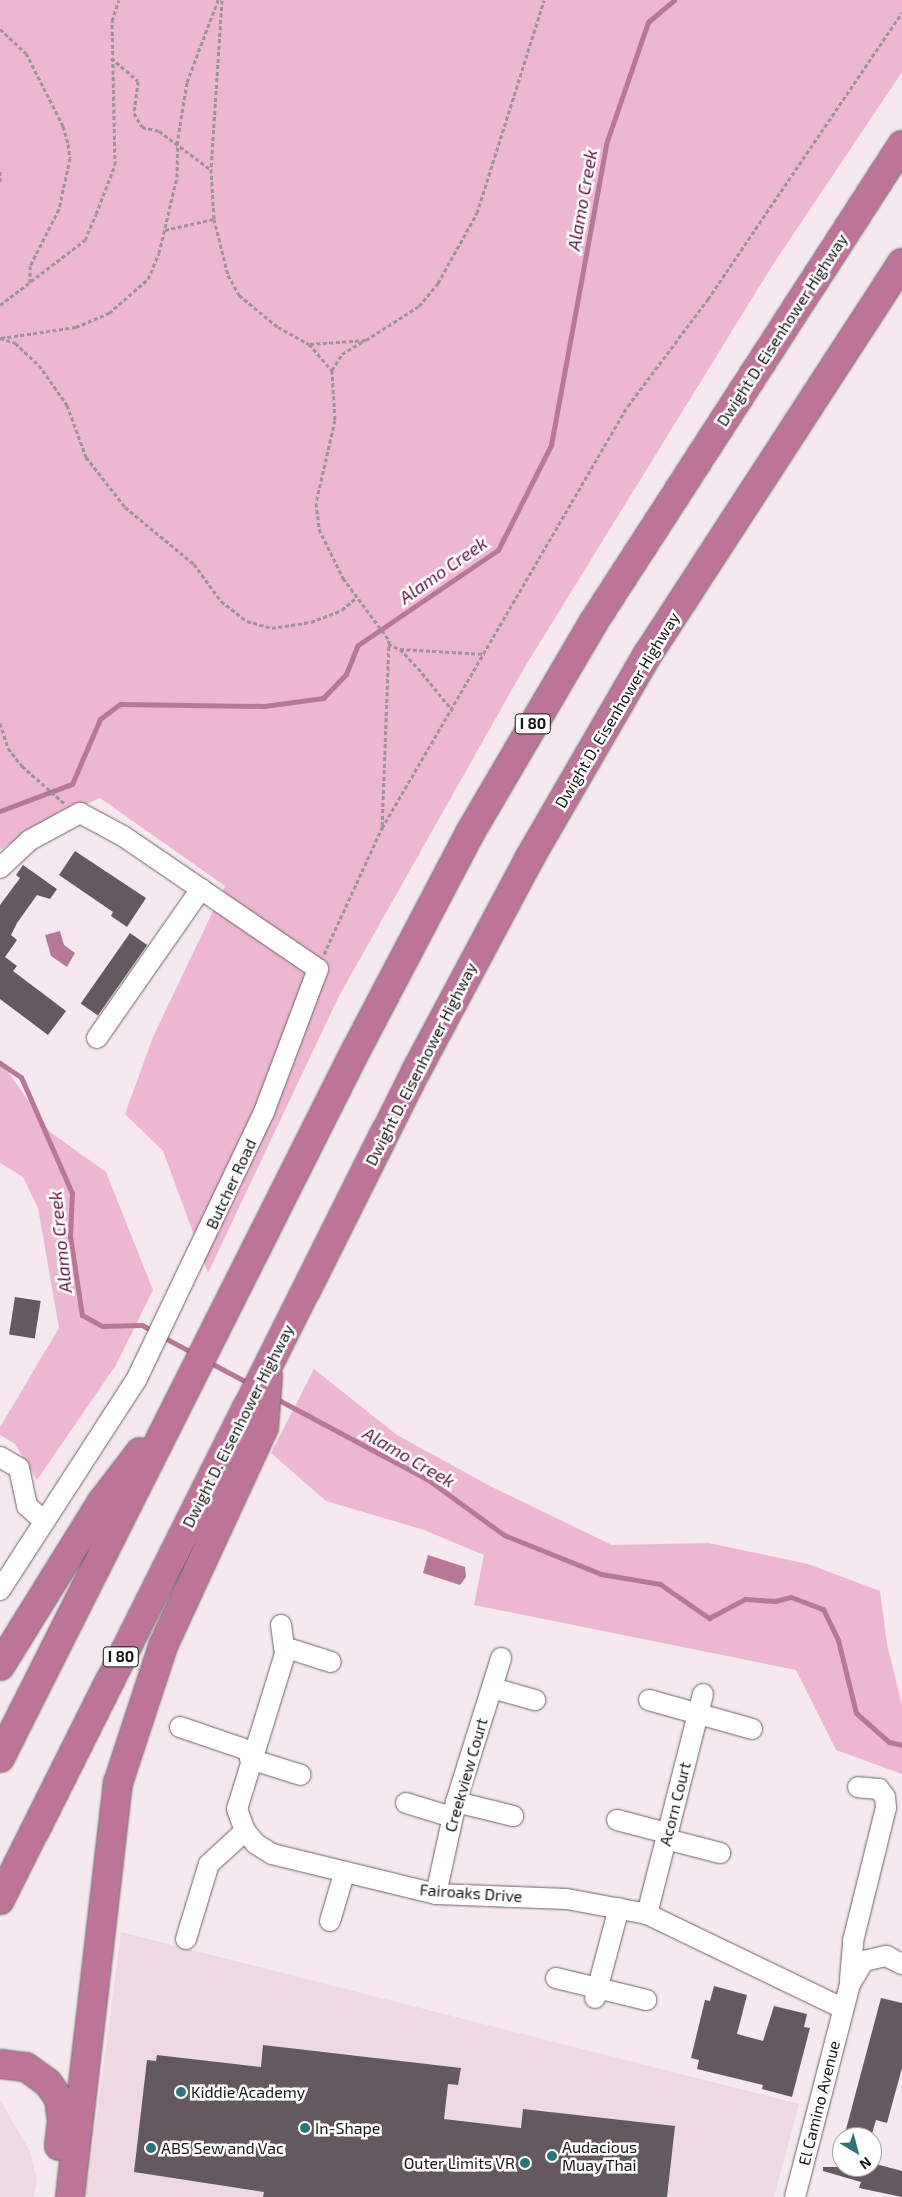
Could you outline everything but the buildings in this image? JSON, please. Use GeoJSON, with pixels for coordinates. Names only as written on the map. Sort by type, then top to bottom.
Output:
{"type":"FeatureCollection","features":[{"type":"Feature","properties":{"kind":"highway","name":"Dwight D. Eisenhower Highway"},"geometry":{"type":"LineString","coordinates":[[0,1758],[417,931],[531,728],[683,481],[902,146]]}},
{"type":"Feature","properties":{"kind":"highway","name":"Dwight D. Eisenhower Highway"},"geometry":{"type":"LineString","coordinates":[[0,1900],[253,1421],[269,1362],[424,1055],[585,760],[648,654],[902,263]]}},
{"type":"Feature","properties":{"kind":"highway"},"geometry":{"type":"LineString","coordinates":[[861,326],[902,284]]}},
{"type":"Feature","properties":{"kind":"highway"},"geometry":{"type":"LineString","coordinates":[[0,1666],[101,1503],[183,1394]]}},
{"type":"Feature","properties":{"kind":"highway"},"geometry":{"type":"LineString","coordinates":[[70,2197],[118,1783],[163,1646],[253,1421]]}},
{"type":"Feature","properties":{"kind":"highway"},"geometry":{"type":"LineString","coordinates":[[0,2064],[26,2067],[48,2083],[59,2099],[62,2121],[54,2197]]}},
{"type":"Feature","properties":{"kind":"street"},"geometry":{"type":"LineString","coordinates":[[0,868],[30,840],[80,813],[123,836],[318,969]]}},
{"type":"Feature","properties":{"kind":"street"},"geometry":{"type":"LineString","coordinates":[[97,1038],[201,889]]}},
{"type":"Feature","properties":{"kind":"street","name":"Butcher Road"},"geometry":{"type":"LineString","coordinates":[[0,1590],[136,1380],[264,1112],[318,969]]}},
{"type":"Feature","properties":{"kind":"street"},"geometry":{"type":"LineString","coordinates":[[0,1456],[19,1468],[27,1506],[44,1520]]}},
{"type":"Feature","properties":{"kind":"street","name":"Fairoaks Drive"},"geometry":{"type":"LineString","coordinates":[[281,1624],[284,1647],[237,1809],[245,1831],[256,1844],[272,1854],[344,1874],[436,1894],[567,1899],[647,1914],[842,2008]]}},
{"type":"Feature","properties":{"kind":"street"},"geometry":{"type":"LineString","coordinates":[[284,1647],[331,1662]]}},
{"type":"Feature","properties":{"kind":"street","name":"Creekview Court"},"geometry":{"type":"LineString","coordinates":[[436,1894],[454,1809],[501,1658]]}},
{"type":"Feature","properties":{"kind":"street"},"geometry":{"type":"LineString","coordinates":[[492,1688],[535,1700]]}},
{"type":"Feature","properties":{"kind":"street","name":"Acorn Court"},"geometry":{"type":"LineString","coordinates":[[647,1914],[703,1694]]}},
{"type":"Feature","properties":{"kind":"street"},"geometry":{"type":"LineString","coordinates":[[649,1700],[752,1729]]}},
{"type":"Feature","properties":{"kind":"street"},"geometry":{"type":"LineString","coordinates":[[180,1727],[301,1775]]}},
{"type":"Feature","properties":{"kind":"street"},"geometry":{"type":"LineString","coordinates":[[850,1984],[854,1941],[886,1808],[885,1797],[879,1789],[858,1787]]}},
{"type":"Feature","properties":{"kind":"street"},"geometry":{"type":"LineString","coordinates":[[406,1803],[513,1816]]}},
{"type":"Feature","properties":{"kind":"street"},"geometry":{"type":"LineString","coordinates":[[618,1820],[720,1853]]}},
{"type":"Feature","properties":{"kind":"street"},"geometry":{"type":"LineString","coordinates":[[186,1939],[209,1864],[245,1831]]}},
{"type":"Feature","properties":{"kind":"street"},"geometry":{"type":"LineString","coordinates":[[330,1921],[344,1874]]}},
{"type":"Feature","properties":{"kind":"street"},"geometry":{"type":"LineString","coordinates":[[597,1993],[619,1908]]}},
{"type":"Feature","properties":{"kind":"street"},"geometry":{"type":"LineString","coordinates":[[850,1984],[864,1961],[886,1956],[902,1964]]}},
{"type":"Feature","properties":{"kind":"street"},"geometry":{"type":"LineString","coordinates":[[556,1978],[597,1993],[646,2000]]}},
{"type":"Feature","properties":{"kind":"street","name":"El Camino Avenue"},"geometry":{"type":"LineString","coordinates":[[795,2197],[842,2008],[850,1984]]}},
{"type":"Feature","properties":{"kind":"path"},"geometry":{"type":"LineString","coordinates":[[0,305],[85,240],[115,165],[111,58],[112,21],[119,0]]}},
{"type":"Feature","properties":{"kind":"path"},"geometry":{"type":"LineString","coordinates":[[0,338],[76,327],[109,313],[148,279],[165,230],[177,177],[178,143],[187,82],[220,0]]}},
{"type":"Feature","properties":{"kind":"path"},"geometry":{"type":"LineString","coordinates":[[220,0],[211,169],[214,218],[228,275],[239,294],[278,328],[309,344],[332,370]]}},
{"type":"Feature","properties":{"kind":"path"},"geometry":{"type":"LineString","coordinates":[[452,711],[400,649],[389,642],[356,598],[328,551],[319,529],[316,503],[335,420],[332,370],[342,354],[419,306],[457,255],[493,169],[544,0]]}},
{"type":"Feature","properties":{"kind":"path"},"geometry":{"type":"LineString","coordinates":[[318,969],[382,828],[452,711],[628,406],[708,299],[902,12]]}},
{"type":"Feature","properties":{"kind":"path"},"geometry":{"type":"LineString","coordinates":[[0,29],[26,53],[63,126],[69,151],[59,209],[30,266],[30,283]]}},
{"type":"Feature","properties":{"kind":"path"},"geometry":{"type":"LineString","coordinates":[[111,58],[138,81],[134,113],[142,128],[159,131],[178,143],[211,169]]}},
{"type":"Feature","properties":{"kind":"path"},"geometry":{"type":"LineString","coordinates":[[0,171],[0,183]]}},
{"type":"Feature","properties":{"kind":"path"},"geometry":{"type":"LineString","coordinates":[[165,230],[214,218]]}},
{"type":"Feature","properties":{"kind":"path"},"geometry":{"type":"LineString","coordinates":[[0,338],[15,343],[39,365],[67,405],[86,457],[125,507],[194,564],[221,601],[247,621],[272,628],[311,622],[342,610],[356,598]]}},
{"type":"Feature","properties":{"kind":"path"},"geometry":{"type":"LineString","coordinates":[[309,344],[366,340]]}},
{"type":"Feature","properties":{"kind":"path"},"geometry":{"type":"LineString","coordinates":[[382,828],[389,642]]}},
{"type":"Feature","properties":{"kind":"path"},"geometry":{"type":"LineString","coordinates":[[400,649],[485,654]]}},
{"type":"Feature","properties":{"kind":"path"},"geometry":{"type":"LineString","coordinates":[[0,723],[8,748],[22,766],[52,794],[80,813]]}},
{"type":"Feature","properties":{"kind":"shaded area"},"geometry":{"type":"Polygon","coordinates":[[[0,0],[902,0],[902,72],[772,266],[523,670],[339,996],[208,1273],[163,1151],[125,1114],[153,1037],[225,886],[100,798],[35,827],[0,850],[0,0]]]}},
{"type":"Feature","properties":{"kind":"shaded area"},"geometry":{"type":"Polygon","coordinates":[[[60,931],[64,945],[75,953],[67,967],[51,956],[45,935],[60,931]]]}},
{"type":"Feature","properties":{"kind":"shaded area"},"geometry":{"type":"Polygon","coordinates":[[[0,1060],[50,1132],[106,1172],[153,1290],[116,1365],[37,1480],[15,1444],[0,1435],[0,1427],[59,1328],[38,1208],[23,1177],[0,1163],[0,1060]]]}},
{"type":"Feature","properties":{"kind":"shaded area"},"geometry":{"type":"Polygon","coordinates":[[[314,1369],[397,1435],[490,1486],[612,1545],[709,1543],[808,1564],[880,1591],[887,1644],[902,1705],[902,1774],[836,1750],[796,1670],[474,1605],[484,1555],[424,1530],[326,1501],[271,1453],[314,1369]]]}},
{"type":"Feature","properties":{"kind":"shaded area"},"geometry":{"type":"Polygon","coordinates":[[[428,1555],[465,1567],[466,1577],[460,1585],[423,1573],[428,1555]]]}},
{"type":"Feature","properties":{"kind":"shaded area"},"geometry":{"type":"Polygon","coordinates":[[[121,1932],[799,2104],[774,2197],[86,2197],[121,1932]]]}},
{"type":"Feature","properties":{"kind":"shaded area"},"geometry":{"type":"Polygon","coordinates":[[[0,2100],[30,2151],[37,2181],[34,2197],[0,2197],[0,2100]]]}},
{"type":"Feature","properties":{"kind":"waterway","name":"Alamo Creek"},"geometry":{"type":"LineString","coordinates":[[0,811],[72,784],[100,719],[120,704],[264,706],[323,698],[346,674],[358,645],[498,550],[551,445],[606,144],[648,22],[674,0]]}},
{"type":"Feature","properties":{"kind":"waterway","name":"Alamo Creek"},"geometry":{"type":"LineString","coordinates":[[0,1063],[21,1077],[72,1193],[70,1236],[82,1315],[102,1326],[142,1325],[154,1332]]}},
{"type":"Feature","properties":{"kind":"waterway","name":"Alamo Creek"},"geometry":{"type":"LineString","coordinates":[[161,1336],[193,1353]]}},
{"type":"Feature","properties":{"kind":"waterway","name":"Alamo Creek"},"geometry":{"type":"LineString","coordinates":[[207,1361],[250,1384]]}},
{"type":"Feature","properties":{"kind":"waterway","name":"Alamo Creek"},"geometry":{"type":"LineString","coordinates":[[275,1398],[427,1479],[504,1535],[601,1574],[660,1584],[709,1618],[745,1599],[775,1601],[791,1597],[823,1609],[838,1640],[856,1713],[889,1742],[902,1745]]}},
{"type":"Feature","properties":{"kind":"place","name":"Kiddie Academy"},"geometry":{"type":"Point","coordinates":[181,2092]}},
{"type":"Feature","properties":{"kind":"place","name":"In-Shape"},"geometry":{"type":"Point","coordinates":[305,2128]}},
{"type":"Feature","properties":{"kind":"place","name":"ABS Sew and Vac"},"geometry":{"type":"Point","coordinates":[151,2148]}},
{"type":"Feature","properties":{"kind":"place","name":"Audacious Muay Thai"},"geometry":{"type":"Point","coordinates":[552,2156]}},
{"type":"Feature","properties":{"kind":"place","name":"Outer Limits VR"},"geometry":{"type":"Point","coordinates":[525,2163]}}]}
